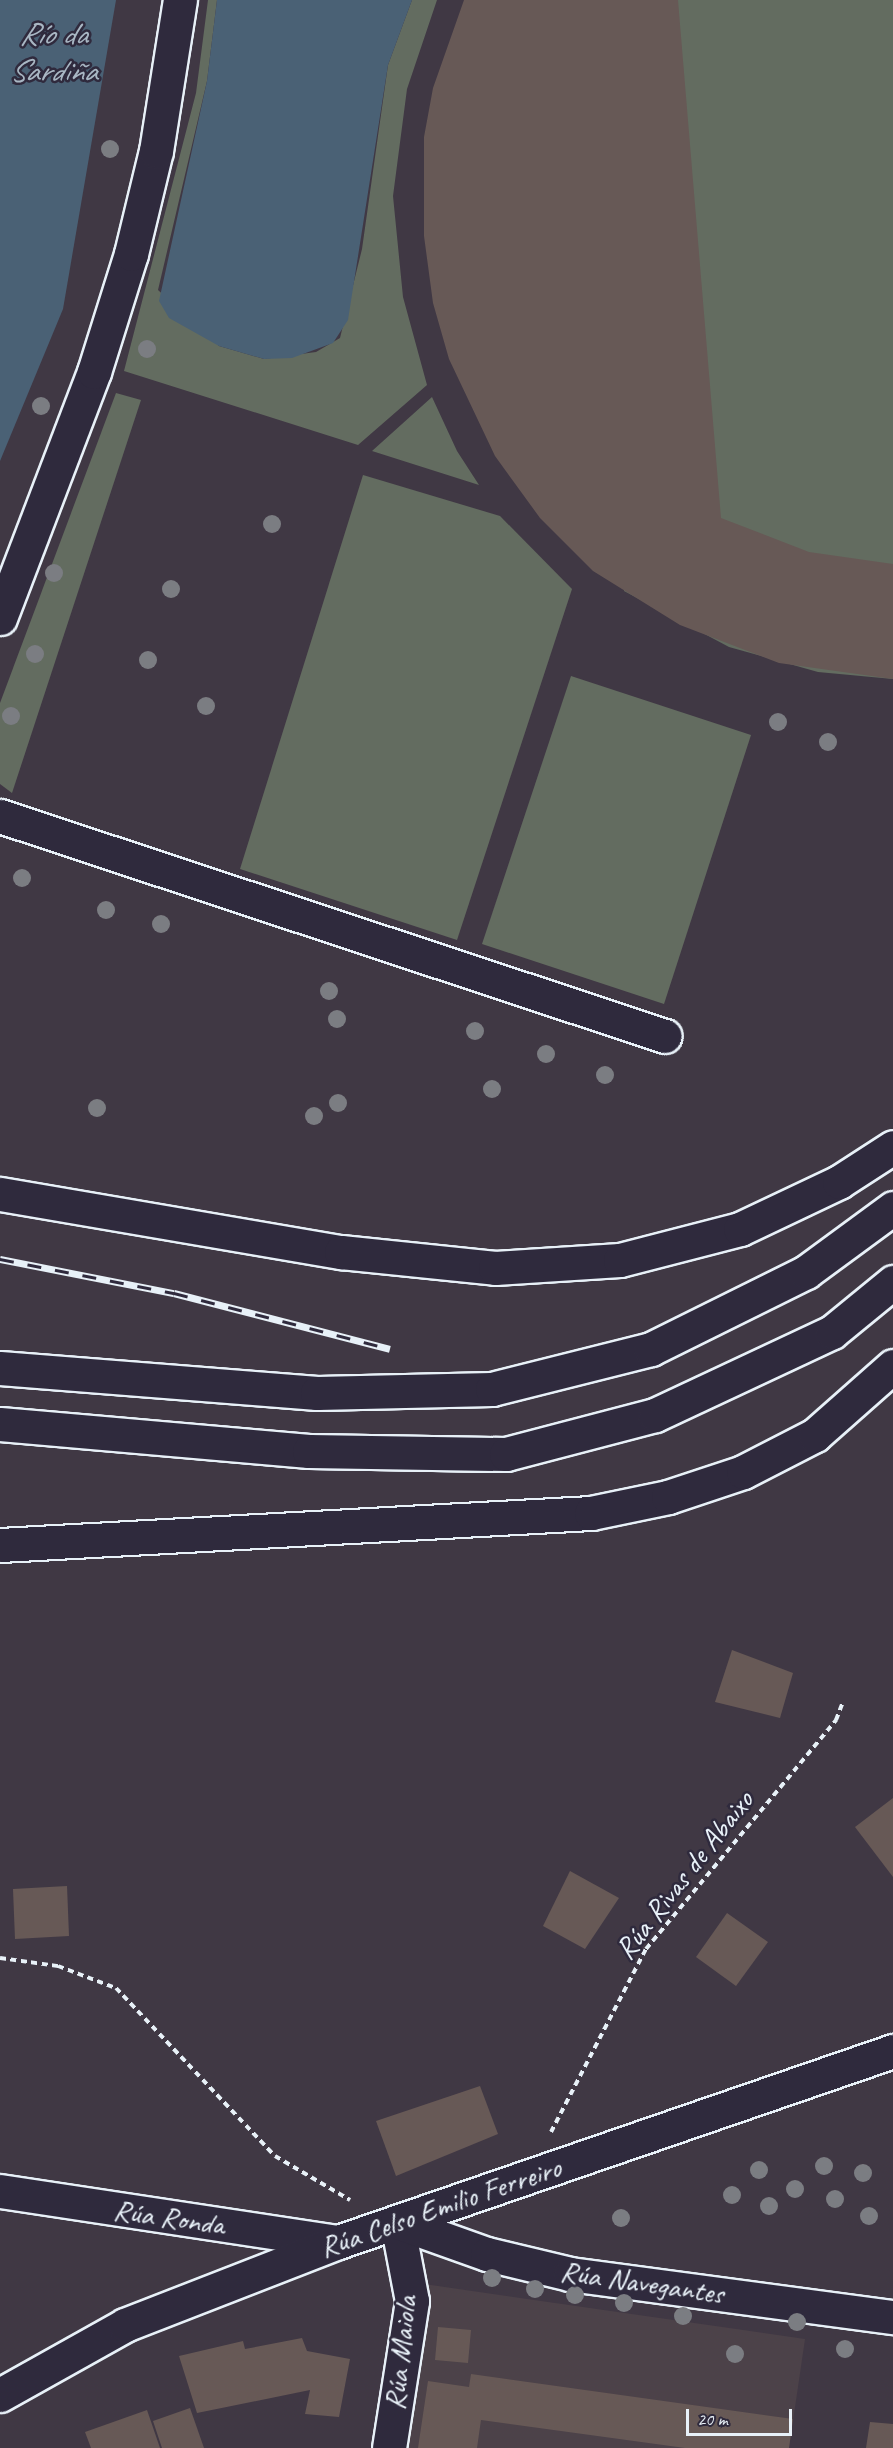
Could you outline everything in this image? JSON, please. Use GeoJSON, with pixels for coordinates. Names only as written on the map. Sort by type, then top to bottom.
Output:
{"type":"FeatureCollection","features":[{"type":"Feature","properties":{"kind":"main road"},"geometry":{"type":"LineString","coordinates":[[1,613],[14,551],[94,372],[131,254],[156,151],[180,0]]}},
{"type":"Feature","properties":{"kind":"main road"},"geometry":{"type":"LineString","coordinates":[[0,816],[665,1036]]}},
{"type":"Feature","properties":{"kind":"main road"},"geometry":{"type":"LineString","coordinates":[[0,1194],[340,1252],[495,1268],[620,1260],[740,1229],[839,1182],[893,1147]]}},
{"type":"Feature","properties":{"kind":"main road"},"geometry":{"type":"LineString","coordinates":[[0,1368],[317,1394],[492,1389],[651,1349],[806,1272],[893,1209]]}},
{"type":"Feature","properties":{"kind":"main road"},"geometry":{"type":"LineString","coordinates":[[0,1424],[309,1451],[506,1454],[655,1415],[832,1332],[893,1282]]}},
{"type":"Feature","properties":{"kind":"main road"},"geometry":{"type":"LineString","coordinates":[[0,1545],[591,1513],[668,1497],[743,1472],[815,1435],[893,1366]]}},
{"type":"Feature","properties":{"kind":"main road","name":"Rúa Celso Emilio Ferreiro"},"geometry":{"type":"LineString","coordinates":[[0,2395],[125,2325],[338,2242],[893,2051]]}},
{"type":"Feature","properties":{"kind":"main road","name":"Rúa Ronda"},"geometry":{"type":"LineString","coordinates":[[0,2192],[338,2242]]}},
{"type":"Feature","properties":{"kind":"main road","name":"Rúa Navegantes"},"geometry":{"type":"LineString","coordinates":[[397,2222],[487,2254],[570,2274],[893,2317]]}},
{"type":"Feature","properties":{"kind":"main road","name":"Rúa Maiola"},"geometry":{"type":"LineString","coordinates":[[389,2448],[411,2301],[397,2222]]}},
{"type":"Feature","properties":{"kind":"path","name":"Rúa Rivas de Abaixo"},"geometry":{"type":"LineString","coordinates":[[544,2144],[646,1949],[836,1720],[843,1702]]}},
{"type":"Feature","properties":{"kind":"path"},"geometry":{"type":"LineString","coordinates":[[0,1958],[58,1966],[116,1988],[275,2156],[320,2187],[397,2222]]}},
{"type":"Feature","properties":{"kind":"shaded area"},"geometry":{"type":"Polygon","coordinates":[[[424,2284],[805,2339],[789,2448],[402,2448],[424,2284]]]}},
{"type":"Feature","properties":{"kind":"green space"},"geometry":{"type":"Polygon","coordinates":[[[208,0],[217,0],[207,81],[158,290],[219,346],[264,359],[316,352],[340,338],[362,249],[388,65],[412,0],[437,0],[407,89],[393,196],[403,297],[427,385],[358,445],[124,371],[196,93],[208,0]]]}},
{"type":"Feature","properties":{"kind":"green space"},"geometry":{"type":"Polygon","coordinates":[[[576,0],[893,0],[893,679],[818,672],[729,647],[624,591],[576,0]]]}},
{"type":"Feature","properties":{"kind":"green space"},"geometry":{"type":"Polygon","coordinates":[[[116,393],[141,400],[12,793],[0,784],[0,703],[116,393]]]}},
{"type":"Feature","properties":{"kind":"green space"},"geometry":{"type":"Polygon","coordinates":[[[432,397],[457,451],[479,485],[372,451],[432,397]]]}},
{"type":"Feature","properties":{"kind":"green space"},"geometry":{"type":"Polygon","coordinates":[[[363,475],[500,516],[572,589],[457,940],[240,869],[363,475]]]}},
{"type":"Feature","properties":{"kind":"green space"},"geometry":{"type":"Polygon","coordinates":[[[571,676],[751,735],[664,1004],[482,944],[571,676]]]}},
{"type":"Feature","properties":{"kind":"water","name":"Río da Sardiña"},"geometry":{"type":"Polygon","coordinates":[[[0,0],[116,0],[63,309],[0,461],[0,0]]]}},
{"type":"Feature","properties":{"kind":"water"},"geometry":{"type":"Polygon","coordinates":[[[217,0],[412,0],[388,65],[348,320],[333,343],[292,358],[264,359],[219,346],[169,318],[159,301],[207,81],[217,0]]]}},
{"type":"Feature","properties":{"kind":"building"},"geometry":{"type":"Polygon","coordinates":[[[464,0],[678,0],[721,518],[809,552],[893,564],[893,679],[779,663],[680,625],[593,571],[540,518],[495,456],[449,359],[433,303],[424,236],[424,137],[433,88],[464,0]]]}},
{"type":"Feature","properties":{"kind":"building"},"geometry":{"type":"Polygon","coordinates":[[[732,1650],[793,1673],[780,1718],[715,1702],[732,1650]]]}},
{"type":"Feature","properties":{"kind":"building"},"geometry":{"type":"Polygon","coordinates":[[[893,1798],[893,1877],[855,1827],[893,1798]]]}},
{"type":"Feature","properties":{"kind":"building"},"geometry":{"type":"Polygon","coordinates":[[[570,1871],[619,1898],[585,1949],[543,1926],[570,1871]]]}},
{"type":"Feature","properties":{"kind":"building"},"geometry":{"type":"Polygon","coordinates":[[[67,1886],[69,1936],[15,1939],[13,1889],[67,1886]]]}},
{"type":"Feature","properties":{"kind":"building"},"geometry":{"type":"Polygon","coordinates":[[[727,1913],[768,1942],[736,1986],[696,1957],[727,1913]]]}},
{"type":"Feature","properties":{"kind":"building"},"geometry":{"type":"Polygon","coordinates":[[[480,2086],[498,2134],[396,2176],[376,2121],[480,2086]]]}},
{"type":"Feature","properties":{"kind":"building"},"geometry":{"type":"Polygon","coordinates":[[[438,2327],[471,2330],[468,2363],[435,2360],[438,2327]]]}},
{"type":"Feature","properties":{"kind":"building"},"geometry":{"type":"Polygon","coordinates":[[[302,2338],[307,2351],[350,2359],[339,2417],[305,2414],[310,2390],[197,2413],[179,2356],[243,2341],[245,2349],[302,2338]]]}},
{"type":"Feature","properties":{"kind":"building"},"geometry":{"type":"Polygon","coordinates":[[[471,2374],[793,2419],[789,2448],[685,2448],[481,2420],[477,2448],[418,2448],[428,2381],[469,2387],[471,2374]]]}},
{"type":"Feature","properties":{"kind":"building"},"geometry":{"type":"Polygon","coordinates":[[[190,2408],[204,2448],[162,2448],[153,2421],[190,2408]]]}},
{"type":"Feature","properties":{"kind":"building"},"geometry":{"type":"Polygon","coordinates":[[[147,2410],[160,2448],[91,2448],[85,2432],[147,2410]]]}},
{"type":"Feature","properties":{"kind":"building"},"geometry":{"type":"Polygon","coordinates":[[[870,2422],[893,2424],[893,2448],[866,2448],[870,2422]]]}},
{"type":"Feature","properties":{"kind":"railway"},"geometry":{"type":"LineString","coordinates":[[0,1259],[174,1293],[390,1349]]}}]}
